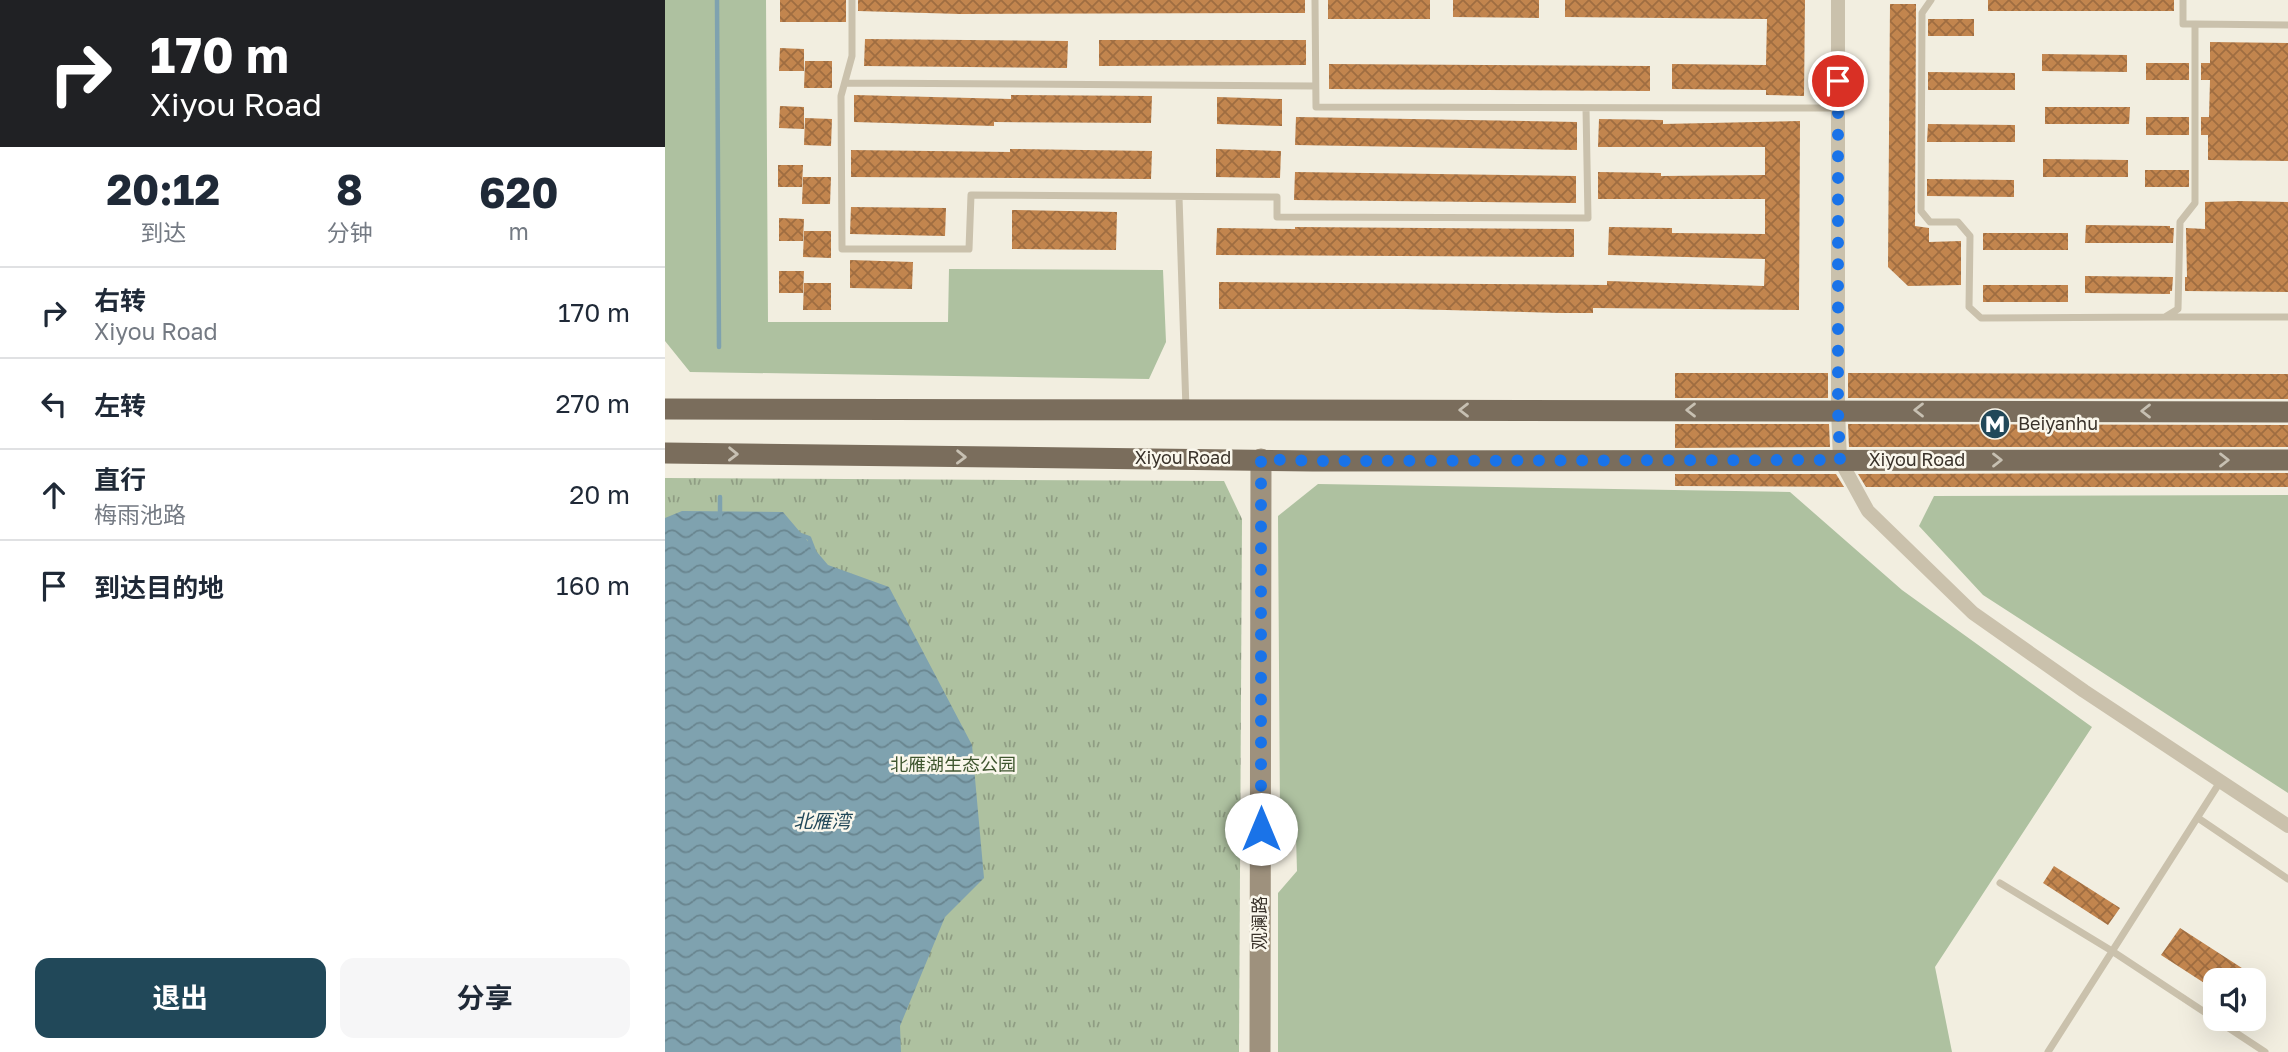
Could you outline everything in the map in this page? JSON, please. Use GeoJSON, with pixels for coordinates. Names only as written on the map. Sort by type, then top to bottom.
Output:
{"type":"FeatureCollection","features":[{"type":"Feature","properties":{"kind":"main road"},"geometry":{"type":"LineString","coordinates":[[665,409],[2288,412]]}},
{"type":"Feature","properties":{"kind":"main road","name":"Xiyou Road"},"geometry":{"type":"LineString","coordinates":[[665,453],[1313,461],[2288,460]]}},
{"type":"Feature","properties":{"kind":"street"},"geometry":{"type":"LineString","coordinates":[[1839,0],[1840,460],[1868,511],[1973,613],[2084,691],[2288,826]]}},
{"type":"Feature","properties":{"kind":"street","name":"观澜路"},"geometry":{"type":"LineString","coordinates":[[1259,1052],[1261,459]]}},
{"type":"Feature","properties":{"kind":"lane"},"geometry":{"type":"LineString","coordinates":[[852,0],[852,57],[841,96],[842,248],[969,249],[971,195],[1277,197],[1277,217],[1588,218],[1586,108]]}},
{"type":"Feature","properties":{"kind":"lane"},"geometry":{"type":"LineString","coordinates":[[1315,0],[1315,107],[1838,108]]}},
{"type":"Feature","properties":{"kind":"lane"},"geometry":{"type":"LineString","coordinates":[[1931,0],[1922,13],[1921,211],[1930,222],[1958,222],[1970,236],[1969,307],[1981,318],[2288,317]]}},
{"type":"Feature","properties":{"kind":"lane"},"geometry":{"type":"LineString","coordinates":[[2183,0],[2183,24],[2288,25]]}},
{"type":"Feature","properties":{"kind":"lane"},"geometry":{"type":"LineString","coordinates":[[2165,317],[2178,309],[2180,222],[2195,203],[2195,24]]}},
{"type":"Feature","properties":{"kind":"lane"},"geometry":{"type":"LineString","coordinates":[[845,83],[1315,86]]}},
{"type":"Feature","properties":{"kind":"lane"},"geometry":{"type":"LineString","coordinates":[[1179,197],[1186,410]]}},
{"type":"Feature","properties":{"kind":"lane"},"geometry":{"type":"LineString","coordinates":[[2048,1052],[2221,781]]}},
{"type":"Feature","properties":{"kind":"lane"},"geometry":{"type":"LineString","coordinates":[[2197,818],[2288,879]]}},
{"type":"Feature","properties":{"kind":"lane"},"geometry":{"type":"LineString","coordinates":[[2000,883],[2112,951],[2265,1052]]}},
{"type":"Feature","properties":{"kind":"green space"},"geometry":{"type":"Polygon","coordinates":[[[665,0],[766,0],[768,322],[948,322],[949,269],[1163,270],[1166,342],[1149,379],[690,372],[665,341],[665,0]]]}},
{"type":"Feature","properties":{"kind":"green space","name":"北雁湖生态公园"},"geometry":{"type":"Polygon","coordinates":[[[665,478],[1224,481],[1242,519],[1239,1052],[665,1052],[665,478]]]}},
{"type":"Feature","properties":{"kind":"green space"},"geometry":{"type":"Polygon","coordinates":[[[1318,484],[1790,492],[1902,590],[2092,727],[1935,967],[1952,1052],[1278,1052],[1278,893],[1297,871],[1296,836],[1280,815],[1278,516],[1318,484]]]}},
{"type":"Feature","properties":{"kind":"green space"},"geometry":{"type":"Polygon","coordinates":[[[2288,495],[2288,793],[1983,595],[1919,526],[1934,496],[2288,495]]]}},
{"type":"Feature","properties":{"kind":"water","name":"北雁湾"},"geometry":{"type":"Polygon","coordinates":[[[682,511],[783,512],[828,565],[889,587],[972,745],[984,878],[945,917],[900,1026],[901,1052],[665,1052],[665,518],[682,511]]]}},
{"type":"Feature","properties":{"kind":"building"},"geometry":{"type":"Polygon","coordinates":[[[780,0],[846,0],[846,22],[780,22],[780,0]]]}},
{"type":"Feature","properties":{"kind":"building"},"geometry":{"type":"Polygon","coordinates":[[[858,0],[1305,0],[1305,13],[960,14],[858,11],[858,0]]]}},
{"type":"Feature","properties":{"kind":"building"},"geometry":{"type":"Polygon","coordinates":[[[1328,0],[1430,0],[1430,19],[1328,19],[1328,0]]]}},
{"type":"Feature","properties":{"kind":"building"},"geometry":{"type":"Polygon","coordinates":[[[1453,0],[1539,0],[1539,18],[1453,17],[1453,0]]]}},
{"type":"Feature","properties":{"kind":"building"},"geometry":{"type":"Polygon","coordinates":[[[1565,0],[1805,0],[1804,96],[1766,95],[1766,90],[1672,89],[1672,64],[1766,65],[1767,19],[1565,17],[1565,0]]]}},
{"type":"Feature","properties":{"kind":"building"},"geometry":{"type":"Polygon","coordinates":[[[1988,0],[2174,0],[2174,11],[1988,11],[1988,0]]]}},
{"type":"Feature","properties":{"kind":"building"},"geometry":{"type":"Polygon","coordinates":[[[1890,4],[1916,4],[1915,226],[1929,228],[1929,242],[1961,241],[1961,285],[1908,286],[1888,267],[1890,4]]]}},
{"type":"Feature","properties":{"kind":"building"},"geometry":{"type":"Polygon","coordinates":[[[1928,19],[1974,19],[1974,36],[1928,36],[1928,19]]]}},
{"type":"Feature","properties":{"kind":"building"},"geometry":{"type":"Polygon","coordinates":[[[865,39],[1068,41],[1067,68],[864,66],[865,39]]]}},
{"type":"Feature","properties":{"kind":"building"},"geometry":{"type":"Polygon","coordinates":[[[1099,40],[1306,40],[1306,65],[1099,66],[1099,40]]]}},
{"type":"Feature","properties":{"kind":"building"},"geometry":{"type":"Polygon","coordinates":[[[2210,42],[2288,43],[2288,161],[2208,160],[2208,135],[2201,135],[2201,117],[2209,117],[2210,80],[2201,80],[2201,63],[2210,63],[2210,42]]]}},
{"type":"Feature","properties":{"kind":"building"},"geometry":{"type":"Polygon","coordinates":[[[780,48],[804,49],[804,71],[779,71],[780,48]]]}},
{"type":"Feature","properties":{"kind":"building"},"geometry":{"type":"Polygon","coordinates":[[[2042,54],[2127,55],[2127,72],[2042,71],[2042,54]]]}},
{"type":"Feature","properties":{"kind":"building"},"geometry":{"type":"Polygon","coordinates":[[[805,61],[832,61],[832,88],[804,88],[805,61]]]}},
{"type":"Feature","properties":{"kind":"building"},"geometry":{"type":"Polygon","coordinates":[[[2146,63],[2189,63],[2189,80],[2146,80],[2146,63]]]}},
{"type":"Feature","properties":{"kind":"building"},"geometry":{"type":"Polygon","coordinates":[[[1329,64],[1650,66],[1650,91],[1329,89],[1329,64]]]}},
{"type":"Feature","properties":{"kind":"building"},"geometry":{"type":"Polygon","coordinates":[[[1928,72],[2015,73],[2015,90],[1928,90],[1928,72]]]}},
{"type":"Feature","properties":{"kind":"building"},"geometry":{"type":"Polygon","coordinates":[[[854,95],[1011,99],[1011,95],[1152,96],[1151,123],[994,122],[994,126],[854,122],[854,95]]]}},
{"type":"Feature","properties":{"kind":"building"},"geometry":{"type":"Polygon","coordinates":[[[1217,97],[1282,99],[1282,126],[1217,124],[1217,97]]]}},
{"type":"Feature","properties":{"kind":"building"},"geometry":{"type":"Polygon","coordinates":[[[780,106],[804,107],[804,129],[779,128],[780,106]]]}},
{"type":"Feature","properties":{"kind":"building"},"geometry":{"type":"Polygon","coordinates":[[[2045,107],[2130,107],[2129,124],[2045,124],[2045,107]]]}},
{"type":"Feature","properties":{"kind":"building"},"geometry":{"type":"Polygon","coordinates":[[[1296,117],[1577,122],[1577,150],[1295,145],[1296,117]]]}},
{"type":"Feature","properties":{"kind":"building"},"geometry":{"type":"Polygon","coordinates":[[[2146,117],[2189,117],[2189,135],[2146,135],[2146,117]]]}},
{"type":"Feature","properties":{"kind":"building"},"geometry":{"type":"Polygon","coordinates":[[[805,118],[832,119],[831,146],[804,145],[805,118]]]}},
{"type":"Feature","properties":{"kind":"building"},"geometry":{"type":"Polygon","coordinates":[[[1599,119],[1663,120],[1663,124],[1800,121],[1799,310],[1593,308],[1593,313],[1560,313],[1406,309],[1219,309],[1219,282],[1607,285],[1607,281],[1764,286],[1765,259],[1608,255],[1609,227],[1672,228],[1672,233],[1765,234],[1765,199],[1598,199],[1598,172],[1661,173],[1661,176],[1765,175],[1765,147],[1598,147],[1599,119]]]}},
{"type":"Feature","properties":{"kind":"building"},"geometry":{"type":"Polygon","coordinates":[[[1928,124],[2015,125],[2015,142],[1927,142],[1928,124]]]}},
{"type":"Feature","properties":{"kind":"building"},"geometry":{"type":"Polygon","coordinates":[[[1010,149],[1152,151],[1151,179],[851,177],[851,150],[1010,152],[1010,149]]]}},
{"type":"Feature","properties":{"kind":"building"},"geometry":{"type":"Polygon","coordinates":[[[1216,149],[1281,151],[1280,178],[1216,177],[1216,149]]]}},
{"type":"Feature","properties":{"kind":"building"},"geometry":{"type":"Polygon","coordinates":[[[2043,159],[2128,160],[2128,177],[2043,177],[2043,159]]]}},
{"type":"Feature","properties":{"kind":"building"},"geometry":{"type":"Polygon","coordinates":[[[778,165],[803,165],[802,187],[778,187],[778,165]]]}},
{"type":"Feature","properties":{"kind":"building"},"geometry":{"type":"Polygon","coordinates":[[[2145,170],[2189,170],[2189,187],[2145,187],[2145,170]]]}},
{"type":"Feature","properties":{"kind":"building"},"geometry":{"type":"Polygon","coordinates":[[[1295,172],[1576,176],[1576,203],[1294,200],[1295,172]]]}},
{"type":"Feature","properties":{"kind":"building"},"geometry":{"type":"Polygon","coordinates":[[[803,177],[831,177],[830,204],[802,204],[803,177]]]}},
{"type":"Feature","properties":{"kind":"building"},"geometry":{"type":"Polygon","coordinates":[[[1927,179],[2014,180],[2014,197],[1927,196],[1927,179]]]}},
{"type":"Feature","properties":{"kind":"building"},"geometry":{"type":"Polygon","coordinates":[[[2205,202],[2288,202],[2288,292],[2185,291],[2186,228],[2205,229],[2205,202]]]}},
{"type":"Feature","properties":{"kind":"building"},"geometry":{"type":"Polygon","coordinates":[[[851,207],[946,208],[945,236],[850,234],[851,207]]]}},
{"type":"Feature","properties":{"kind":"building"},"geometry":{"type":"Polygon","coordinates":[[[1012,210],[1117,212],[1116,250],[1012,249],[1012,210]]]}},
{"type":"Feature","properties":{"kind":"building"},"geometry":{"type":"Polygon","coordinates":[[[779,218],[804,219],[803,241],[779,241],[779,218]]]}},
{"type":"Feature","properties":{"kind":"building"},"geometry":{"type":"Polygon","coordinates":[[[2086,225],[2170,226],[2174,228],[2173,243],[2085,243],[2086,225]]]}},
{"type":"Feature","properties":{"kind":"building"},"geometry":{"type":"Polygon","coordinates":[[[1217,228],[1574,229],[1574,257],[1216,255],[1217,228]]]}},
{"type":"Feature","properties":{"kind":"building"},"geometry":{"type":"Polygon","coordinates":[[[804,231],[831,231],[831,258],[803,257],[804,231]]]}},
{"type":"Feature","properties":{"kind":"building"},"geometry":{"type":"Polygon","coordinates":[[[1983,233],[2068,233],[2068,250],[1983,250],[1983,233]]]}},
{"type":"Feature","properties":{"kind":"building"},"geometry":{"type":"Polygon","coordinates":[[[850,260],[913,262],[912,289],[850,288],[850,260]]]}},
{"type":"Feature","properties":{"kind":"building"},"geometry":{"type":"Polygon","coordinates":[[[779,271],[804,271],[803,293],[779,293],[779,271]]]}},
{"type":"Feature","properties":{"kind":"building"},"geometry":{"type":"Polygon","coordinates":[[[2085,276],[2173,277],[2172,291],[2170,294],[2085,293],[2085,276]]]}},
{"type":"Feature","properties":{"kind":"building"},"geometry":{"type":"Polygon","coordinates":[[[804,283],[831,283],[831,310],[803,310],[804,283]]]}},
{"type":"Feature","properties":{"kind":"building"},"geometry":{"type":"Polygon","coordinates":[[[1983,285],[2068,285],[2068,302],[1983,302],[1983,285]]]}},
{"type":"Feature","properties":{"kind":"building"},"geometry":{"type":"Polygon","coordinates":[[[1675,373],[1828,373],[1828,398],[1675,398],[1675,373]]]}},
{"type":"Feature","properties":{"kind":"building"},"geometry":{"type":"Polygon","coordinates":[[[1848,373],[2288,374],[2288,399],[1848,398],[1848,373]]]}},
{"type":"Feature","properties":{"kind":"building"},"geometry":{"type":"Polygon","coordinates":[[[1675,424],[1829,424],[1830,447],[1675,448],[1675,424]]]}},
{"type":"Feature","properties":{"kind":"building"},"geometry":{"type":"Polygon","coordinates":[[[1848,424],[2288,425],[2288,447],[1849,447],[1848,424]]]}},
{"type":"Feature","properties":{"kind":"building"},"geometry":{"type":"Polygon","coordinates":[[[2288,473],[2288,487],[1866,487],[1858,474],[2288,473]]]}},
{"type":"Feature","properties":{"kind":"building"},"geometry":{"type":"Polygon","coordinates":[[[1675,474],[1836,474],[1844,487],[1675,486],[1675,474]]]}},
{"type":"Feature","properties":{"kind":"building"},"geometry":{"type":"Polygon","coordinates":[[[2054,866],[2120,908],[2108,925],[2043,883],[2054,866]]]}},
{"type":"Feature","properties":{"kind":"building"},"geometry":{"type":"Polygon","coordinates":[[[2180,928],[2242,968],[2203,968],[2203,982],[2161,955],[2180,928]]]}},
{"type":"Feature","properties":{"kind":"waterway"},"geometry":{"type":"LineString","coordinates":[[717,0],[719,347]]}},
{"type":"Feature","properties":{"kind":"waterway"},"geometry":{"type":"LineString","coordinates":[[720,497],[720,517]]}},
{"type":"Feature","properties":{"kind":"waterway"},"geometry":{"type":"LineString","coordinates":[[798,534],[809,538],[814,551]]}},
{"type":"Feature","properties":{"kind":"place","name":"Beiyanhu"},"geometry":{"type":"Point","coordinates":[1995,424]}},
{"type":"Feature","properties":{"kind":"route"},"geometry":{"type":"LineString","coordinates":[[1261,829],[1261,459],[1840,460],[1838,81]]}}]}
